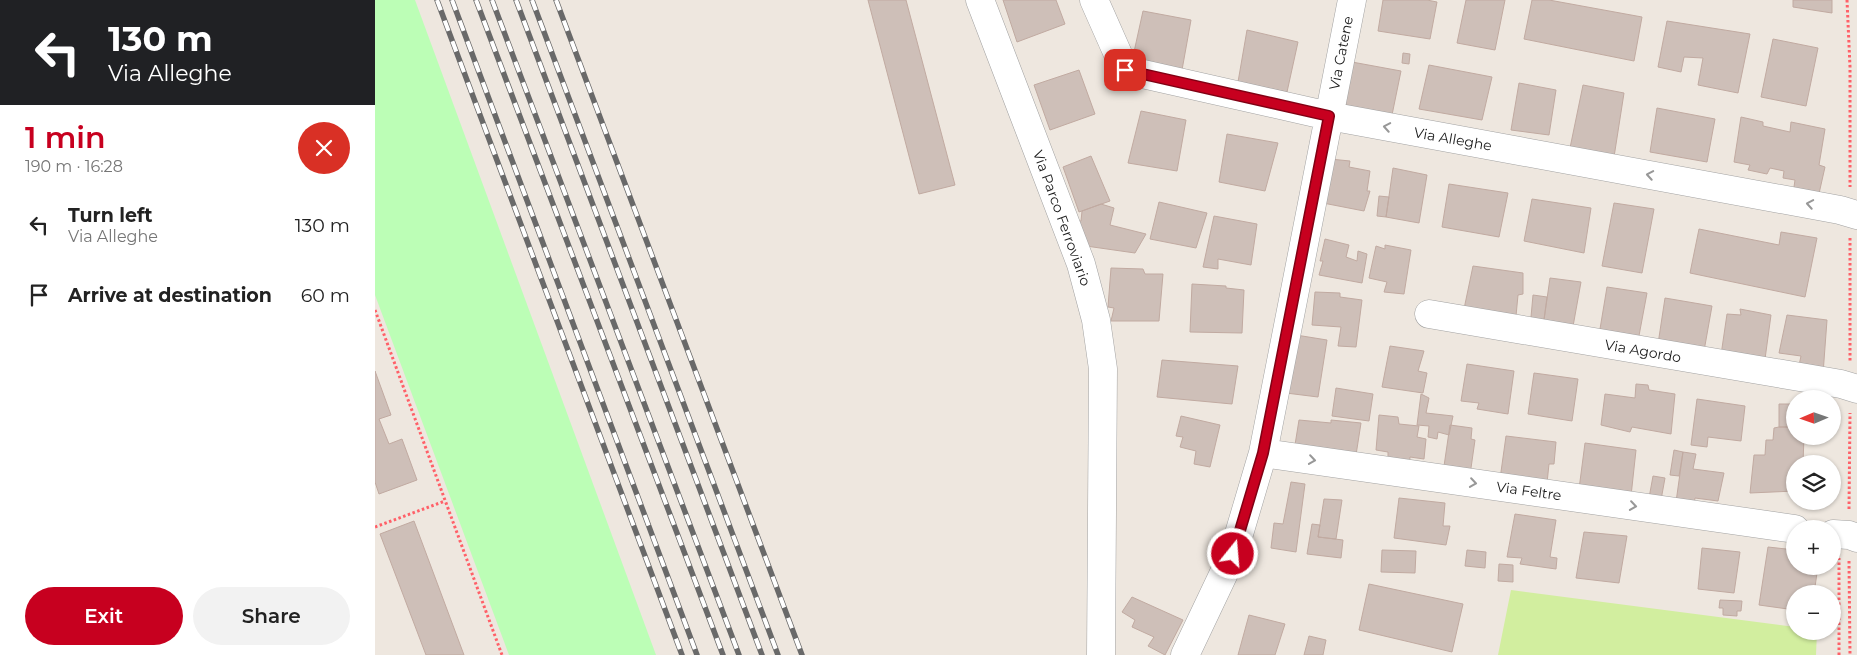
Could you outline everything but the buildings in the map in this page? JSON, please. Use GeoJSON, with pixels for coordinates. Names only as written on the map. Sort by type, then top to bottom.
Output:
{"type":"FeatureCollection","features":[{"type":"Feature","properties":{"kind":"street","name":"Via Parco Ferroviario"},"geometry":{"type":"LineString","coordinates":[[980,0],[1081,264],[1097,320],[1103,369],[1101,655]]}},
{"type":"Feature","properties":{"kind":"street","name":"Via Alleghe"},"geometry":{"type":"LineString","coordinates":[[1094,0],[1125,70],[1329,116],[1853,214]]}},
{"type":"Feature","properties":{"kind":"street","name":"Via Catene"},"geometry":{"type":"LineString","coordinates":[[1185,655],[1233,554],[1263,453],[1352,0]]}},
{"type":"Feature","properties":{"kind":"street","name":"Via Agordo"},"geometry":{"type":"LineString","coordinates":[[1429,314],[1853,388]]}},
{"type":"Feature","properties":{"kind":"street","name":"Via Feltre"},"geometry":{"type":"LineString","coordinates":[[1263,453],[1786,528]]}},
{"type":"Feature","properties":{"kind":"path"},"geometry":{"type":"LineString","coordinates":[[1839,655],[1853,388],[1853,214],[1847,0]]}},
{"type":"Feature","properties":{"kind":"path"},"geometry":{"type":"LineString","coordinates":[[375,310],[502,655]]}},
{"type":"Feature","properties":{"kind":"path"},"geometry":{"type":"LineString","coordinates":[[375,527],[445,501]]}},
{"type":"Feature","properties":{"kind":"path"},"geometry":{"type":"LineString","coordinates":[[1844,536],[1850,655]]}},
{"type":"Feature","properties":{"kind":"green space"},"geometry":{"type":"Polygon","coordinates":[[[375,0],[415,0],[656,655],[509,655],[375,295],[375,0]]]}},
{"type":"Feature","properties":{"kind":"green space"},"geometry":{"type":"Polygon","coordinates":[[[1511,590],[1786,626],[1786,640],[1817,640],[1816,655],[1498,655],[1511,590]]]}},
{"type":"Feature","properties":{"kind":"railway"},"geometry":{"type":"LineString","coordinates":[[437,0],[682,655]]}},
{"type":"Feature","properties":{"kind":"railway"},"geometry":{"type":"LineString","coordinates":[[452,0],[697,655]]}},
{"type":"Feature","properties":{"kind":"railway"},"geometry":{"type":"LineString","coordinates":[[476,0],[723,655]]}},
{"type":"Feature","properties":{"kind":"railway"},"geometry":{"type":"LineString","coordinates":[[492,0],[739,655]]}},
{"type":"Feature","properties":{"kind":"railway"},"geometry":{"type":"LineString","coordinates":[[516,0],[762,655]]}},
{"type":"Feature","properties":{"kind":"railway"},"geometry":{"type":"LineString","coordinates":[[532,0],[778,655]]}},
{"type":"Feature","properties":{"kind":"railway"},"geometry":{"type":"LineString","coordinates":[[556,0],[802,655]]}},
{"type":"Feature","properties":{"kind":"route"},"geometry":{"type":"LineString","coordinates":[[1125,70],[1329,116],[1263,453],[1233,554]]}}]}
